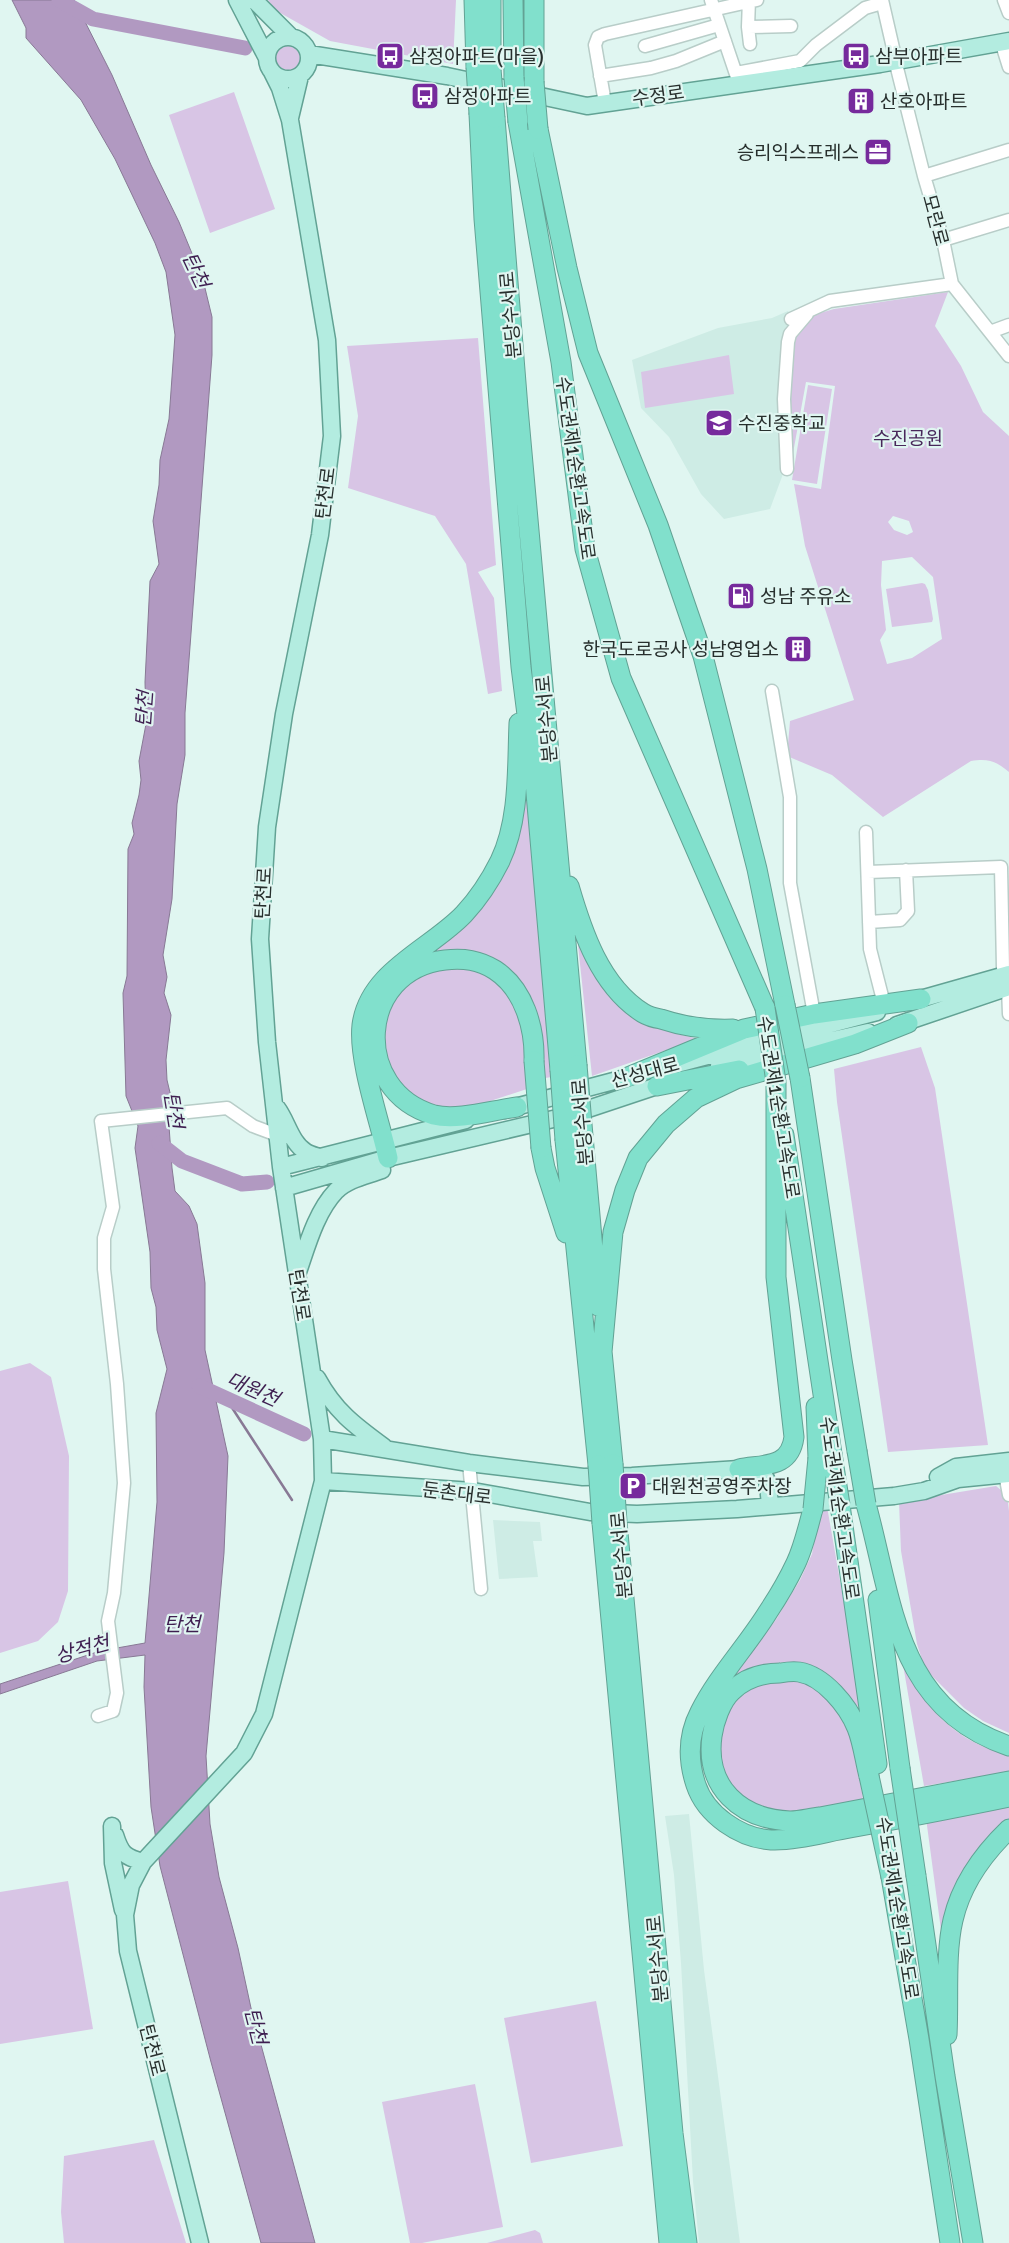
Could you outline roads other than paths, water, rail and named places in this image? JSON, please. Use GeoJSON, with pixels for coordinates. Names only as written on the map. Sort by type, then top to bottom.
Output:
{"type":"FeatureCollection","features":[{"type":"Feature","properties":{"kind":"highway","name":"분당수서로"},"geometry":{"type":"LineString","coordinates":[[474,0],[483,68],[515,378],[557,841],[568,1068]]}},
{"type":"Feature","properties":{"kind":"highway","name":"분당수서로"},"geometry":{"type":"LineString","coordinates":[[483,68],[490,0]]}},
{"type":"Feature","properties":{"kind":"highway","name":"수도권제1순환고속도로"},"geometry":{"type":"LineString","coordinates":[[513,0],[514,78],[518,122],[561,362],[585,549],[621,678],[765,1008],[819,1364],[825,1456],[840,1506],[874,1776],[919,2039],[950,2243]]}},
{"type":"Feature","properties":{"kind":"highway","name":"수도권제1순환고속도로"},"geometry":{"type":"LineString","coordinates":[[534,0],[534,82],[538,129],[567,268],[588,353],[658,525],[703,656],[758,869],[785,1005],[866,1504],[900,1768],[945,2076],[973,2243]]}},
{"type":"Feature","properties":{"kind":"highway","name":"분당수서로"},"geometry":{"type":"LineString","coordinates":[[487,116],[484,219],[522,667],[568,1068],[574,1138],[602,1352],[598,1469]]}},
{"type":"Feature","properties":{"kind":"highway"},"geometry":{"type":"LineString","coordinates":[[386,1150],[363,1049],[362,1025],[368,1004],[380,983],[464,913],[484,887],[500,860],[512,826],[522,667]]}},
{"type":"Feature","properties":{"kind":"highway"},"geometry":{"type":"LineString","coordinates":[[557,841],[581,927],[606,976],[622,996],[644,1014],[683,1026],[711,1030],[744,1029],[814,1014],[921,999]]}},
{"type":"Feature","properties":{"kind":"highway"},"geometry":{"type":"LineString","coordinates":[[517,1107],[459,1116],[435,1115],[414,1106],[392,1089],[380,1068],[375,1046],[381,1004],[393,986],[414,969],[434,961],[462,958],[485,964],[504,976],[518,994],[529,1020],[534,1047],[541,1148],[545,1168],[578,1275]]}},
{"type":"Feature","properties":{"kind":"highway"},"geometry":{"type":"LineString","coordinates":[[602,1352],[612,1232],[625,1190],[638,1158],[666,1124],[696,1098],[736,1079],[796,1069],[908,1023]]}},
{"type":"Feature","properties":{"kind":"highway"},"geometry":{"type":"LineString","coordinates":[[628,1077],[744,1029]]}},
{"type":"Feature","properties":{"kind":"highway"},"geometry":{"type":"LineString","coordinates":[[657,1086],[796,1069]]}},
{"type":"Feature","properties":{"kind":"highway"},"geometry":{"type":"LineString","coordinates":[[739,1469],[778,1462],[790,1452],[794,1437],[777,1304],[774,1248],[776,1082]]}},
{"type":"Feature","properties":{"kind":"highway","name":"분당수서로"},"geometry":{"type":"LineString","coordinates":[[574,1138],[578,1275],[603,1519],[672,2133],[687,2243]]}},
{"type":"Feature","properties":{"kind":"highway"},"geometry":{"type":"LineString","coordinates":[[825,1456],[813,1509],[796,1562],[768,1613],[700,1712],[694,1728],[690,1750],[690,1768],[698,1792],[709,1809],[726,1824],[748,1834],[771,1840],[811,1835],[1009,1797]]}},
{"type":"Feature","properties":{"kind":"highway"},"geometry":{"type":"LineString","coordinates":[[866,1504],[880,1556],[894,1622],[908,1657],[928,1690],[948,1711],[984,1736],[1009,1746]]}},
{"type":"Feature","properties":{"kind":"highway","name":"분당수서로"},"geometry":{"type":"LineString","coordinates":[[603,1519],[643,1978],[669,2243]]}},
{"type":"Feature","properties":{"kind":"highway"},"geometry":{"type":"LineString","coordinates":[[874,1776],[857,1728],[844,1705],[834,1693],[811,1677],[799,1672],[764,1674],[747,1680],[730,1692],[720,1709],[713,1731],[710,1750],[714,1770],[723,1789],[735,1803],[757,1815],[791,1821],[1009,1781]]}},
{"type":"Feature","properties":{"kind":"highway"},"geometry":{"type":"LineString","coordinates":[[945,2076],[953,1920],[963,1890],[980,1861],[1009,1830]]}},
{"type":"Feature","properties":{"kind":"main road","name":"탄천로"},"geometry":{"type":"LineString","coordinates":[[200,2243],[128,1951],[125,1915],[131,1885],[145,1860],[244,1753],[264,1714],[323,1482],[322,1439],[277,1135],[267,1042],[260,939],[266,827],[284,714],[320,535],[332,436],[327,340],[290,120],[280,88],[237,0]]}},
{"type":"Feature","properties":{"kind":"main road"},"geometry":{"type":"LineString","coordinates":[[254,0],[291,37],[300,41],[306,64],[290,120]]}},
{"type":"Feature","properties":{"kind":"main road"},"geometry":{"type":"LineString","coordinates":[[291,37],[281,38],[272,44],[269,65],[285,79],[306,64]]}},
{"type":"Feature","properties":{"kind":"main road","name":"수정로"},"geometry":{"type":"LineString","coordinates":[[306,64],[449,86],[587,115],[1007,47]]}},
{"type":"Feature","properties":{"kind":"main road","name":"수정로"},"geometry":{"type":"LineString","coordinates":[[306,64],[447,76],[587,106],[738,79],[897,64]]}},
{"type":"Feature","properties":{"kind":"main road","name":"산성대로"},"geometry":{"type":"LineString","coordinates":[[284,1188],[386,1150],[517,1107],[816,1029],[921,999],[1008,979]]}},
{"type":"Feature","properties":{"kind":"main road","name":"산성대로"},"geometry":{"type":"LineString","coordinates":[[281,1167],[322,1158],[386,1150],[428,1150],[570,1114],[714,1067],[908,1023],[1008,979]]}},
{"type":"Feature","properties":{"kind":"main road"},"geometry":{"type":"LineString","coordinates":[[274,1104],[283,1116],[293,1138],[305,1152],[322,1158]]}},
{"type":"Feature","properties":{"kind":"main road"},"geometry":{"type":"LineString","coordinates":[[297,1274],[325,1206],[337,1191],[355,1179],[428,1150]]}},
{"type":"Feature","properties":{"kind":"main road"},"geometry":{"type":"LineString","coordinates":[[312,1369],[326,1395],[341,1414],[386,1448]]}},
{"type":"Feature","properties":{"kind":"main road","name":"둔촌대로"},"geometry":{"type":"LineString","coordinates":[[322,1439],[386,1448],[470,1464],[598,1469],[632,1476],[739,1469]]}},
{"type":"Feature","properties":{"kind":"main road"},"geometry":{"type":"LineString","coordinates":[[739,1469],[760,1472],[765,1476],[770,1506],[894,1496],[924,1491],[958,1478],[1008,1470]]}},
{"type":"Feature","properties":{"kind":"main road","name":"둔촌대로"},"geometry":{"type":"LineString","coordinates":[[323,1482],[472,1491],[603,1519],[637,1514],[770,1506]]}},
{"type":"Feature","properties":{"kind":"main road"},"geometry":{"type":"LineString","coordinates":[[125,1915],[112,1863],[112,1826],[119,1847],[127,1858],[145,1860]]}},
{"type":"Feature","properties":{"kind":"street"},"geometry":{"type":"LineString","coordinates":[[1004,0],[1009,13]]}},
{"type":"Feature","properties":{"kind":"street"},"geometry":{"type":"LineString","coordinates":[[605,103],[595,45],[598,37],[605,34],[719,4],[752,1],[748,27],[750,44]]}},
{"type":"Feature","properties":{"kind":"street"},"geometry":{"type":"LineString","coordinates":[[719,4],[719,25],[738,79],[800,61],[816,45],[865,8],[882,1]]}},
{"type":"Feature","properties":{"kind":"street","name":"모란로"},"geometry":{"type":"LineString","coordinates":[[882,1],[924,176],[943,240],[952,284],[1009,356]]}},
{"type":"Feature","properties":{"kind":"street"},"geometry":{"type":"LineString","coordinates":[[644,46],[719,25]]}},
{"type":"Feature","properties":{"kind":"street"},"geometry":{"type":"LineString","coordinates":[[748,27],[792,26]]}},
{"type":"Feature","properties":{"kind":"street"},"geometry":{"type":"LineString","coordinates":[[600,76],[668,63],[725,41]]}},
{"type":"Feature","properties":{"kind":"street"},"geometry":{"type":"LineString","coordinates":[[1007,47],[1009,67]]}},
{"type":"Feature","properties":{"kind":"street"},"geometry":{"type":"LineString","coordinates":[[924,176],[1009,150]]}},
{"type":"Feature","properties":{"kind":"street"},"geometry":{"type":"LineString","coordinates":[[943,240],[1009,220]]}},
{"type":"Feature","properties":{"kind":"street"},"geometry":{"type":"LineString","coordinates":[[791,319],[830,301],[952,284]]}},
{"type":"Feature","properties":{"kind":"street"},"geometry":{"type":"LineString","coordinates":[[787,469],[784,399],[788,342],[790,334],[808,312]]}},
{"type":"Feature","properties":{"kind":"street"},"geometry":{"type":"LineString","coordinates":[[990,332],[1009,325]]}},
{"type":"Feature","properties":{"kind":"street"},"geometry":{"type":"LineString","coordinates":[[772,691],[790,797],[790,883],[814,1014]]}},
{"type":"Feature","properties":{"kind":"street"},"geometry":{"type":"LineString","coordinates":[[866,832],[870,950],[884,1004]]}},
{"type":"Feature","properties":{"kind":"street"},"geometry":{"type":"LineString","coordinates":[[868,872],[1001,867],[1009,1014]]}},
{"type":"Feature","properties":{"kind":"street"},"geometry":{"type":"LineString","coordinates":[[869,922],[900,920],[908,911],[906,870]]}},
{"type":"Feature","properties":{"kind":"street"},"geometry":{"type":"LineString","coordinates":[[98,1716],[114,1711],[117,1693],[108,1621],[114,1593],[124,1483],[117,1384],[104,1269],[104,1238],[113,1208],[101,1121],[227,1108],[252,1126],[277,1135]]}},
{"type":"Feature","properties":{"kind":"street"},"geometry":{"type":"LineString","coordinates":[[470,1464],[481,1589]]}},
{"type":"Feature","properties":{"kind":"street"},"geometry":{"type":"LineString","coordinates":[[1008,1470],[1009,1495]]}},
{"type":"Feature","properties":{"kind":"water","name":"탄천"},"geometry":{"type":"Polygon","coordinates":[[[12,0],[74,0],[112,75],[151,165],[179,222],[203,280],[212,317],[212,355],[185,713],[185,755],[177,804],[172,899],[163,955],[167,977],[164,993],[171,1015],[166,1060],[167,1080],[172,1101],[169,1126],[175,1191],[189,1206],[197,1224],[205,1283],[205,1350],[228,1456],[224,1553],[206,1756],[210,1824],[219,1877],[238,1948],[251,2008],[315,2243],[261,2243],[160,1866],[151,1807],[144,1687],[145,1655],[97,1661],[0,1694],[0,1684],[100,1651],[145,1643],[157,1502],[156,1413],[167,1369],[157,1330],[156,1307],[151,1288],[150,1252],[135,1148],[138,1126],[126,1096],[123,993],[127,976],[128,849],[134,834],[132,823],[139,795],[141,780],[139,761],[146,724],[145,682],[150,581],[159,564],[153,521],[159,485],[160,460],[169,419],[175,335],[166,272],[155,243],[115,159],[81,100],[26,38],[26,28],[12,0]]]}},
{"type":"Feature","properties":{"kind":"waterway"},"geometry":{"type":"LineString","coordinates":[[59,0],[93,19],[245,48]]}},
{"type":"Feature","properties":{"kind":"waterway"},"geometry":{"type":"LineString","coordinates":[[159,1143],[182,1161],[242,1184],[267,1182]]}},
{"type":"Feature","properties":{"kind":"waterway","name":"대원천"},"geometry":{"type":"LineString","coordinates":[[199,1386],[304,1434]]}},
{"type":"Feature","properties":{"kind":"waterway"},"geometry":{"type":"LineString","coordinates":[[227,1400],[292,1500]]}},
{"type":"Feature","properties":{"kind":"place","name":"삼정아파트(마을)"},"geometry":{"type":"Point","coordinates":[390,56]}},
{"type":"Feature","properties":{"kind":"place","name":"삼부아파트"},"geometry":{"type":"Point","coordinates":[856,56]}},
{"type":"Feature","properties":{"kind":"place","name":"삼정아파트"},"geometry":{"type":"Point","coordinates":[425,96]}},
{"type":"Feature","properties":{"kind":"place","name":"산호아파트"},"geometry":{"type":"Point","coordinates":[861,101]}},
{"type":"Feature","properties":{"kind":"place","name":"승리익스프레스"},"geometry":{"type":"Point","coordinates":[878,152]}},
{"type":"Feature","properties":{"kind":"place","name":"수진중학교"},"geometry":{"type":"Point","coordinates":[719,423]}},
{"type":"Feature","properties":{"kind":"place","name":"성남 주유소"},"geometry":{"type":"Point","coordinates":[741,596]}},
{"type":"Feature","properties":{"kind":"place","name":"한국도로공사 성남영업소"},"geometry":{"type":"Point","coordinates":[798,649]}},
{"type":"Feature","properties":{"kind":"place","name":"대원천공영주차장"},"geometry":{"type":"Point","coordinates":[633,1486]}},
{"type":"Feature","properties":{"kind":"park label","name":"수진공원"},"geometry":{"type":"Point","coordinates":[908,438]}},
{"type":"Feature","properties":{"kind":"water label","name":"상적천"},"geometry":{"type":"Point","coordinates":[82,1649]}}]}
